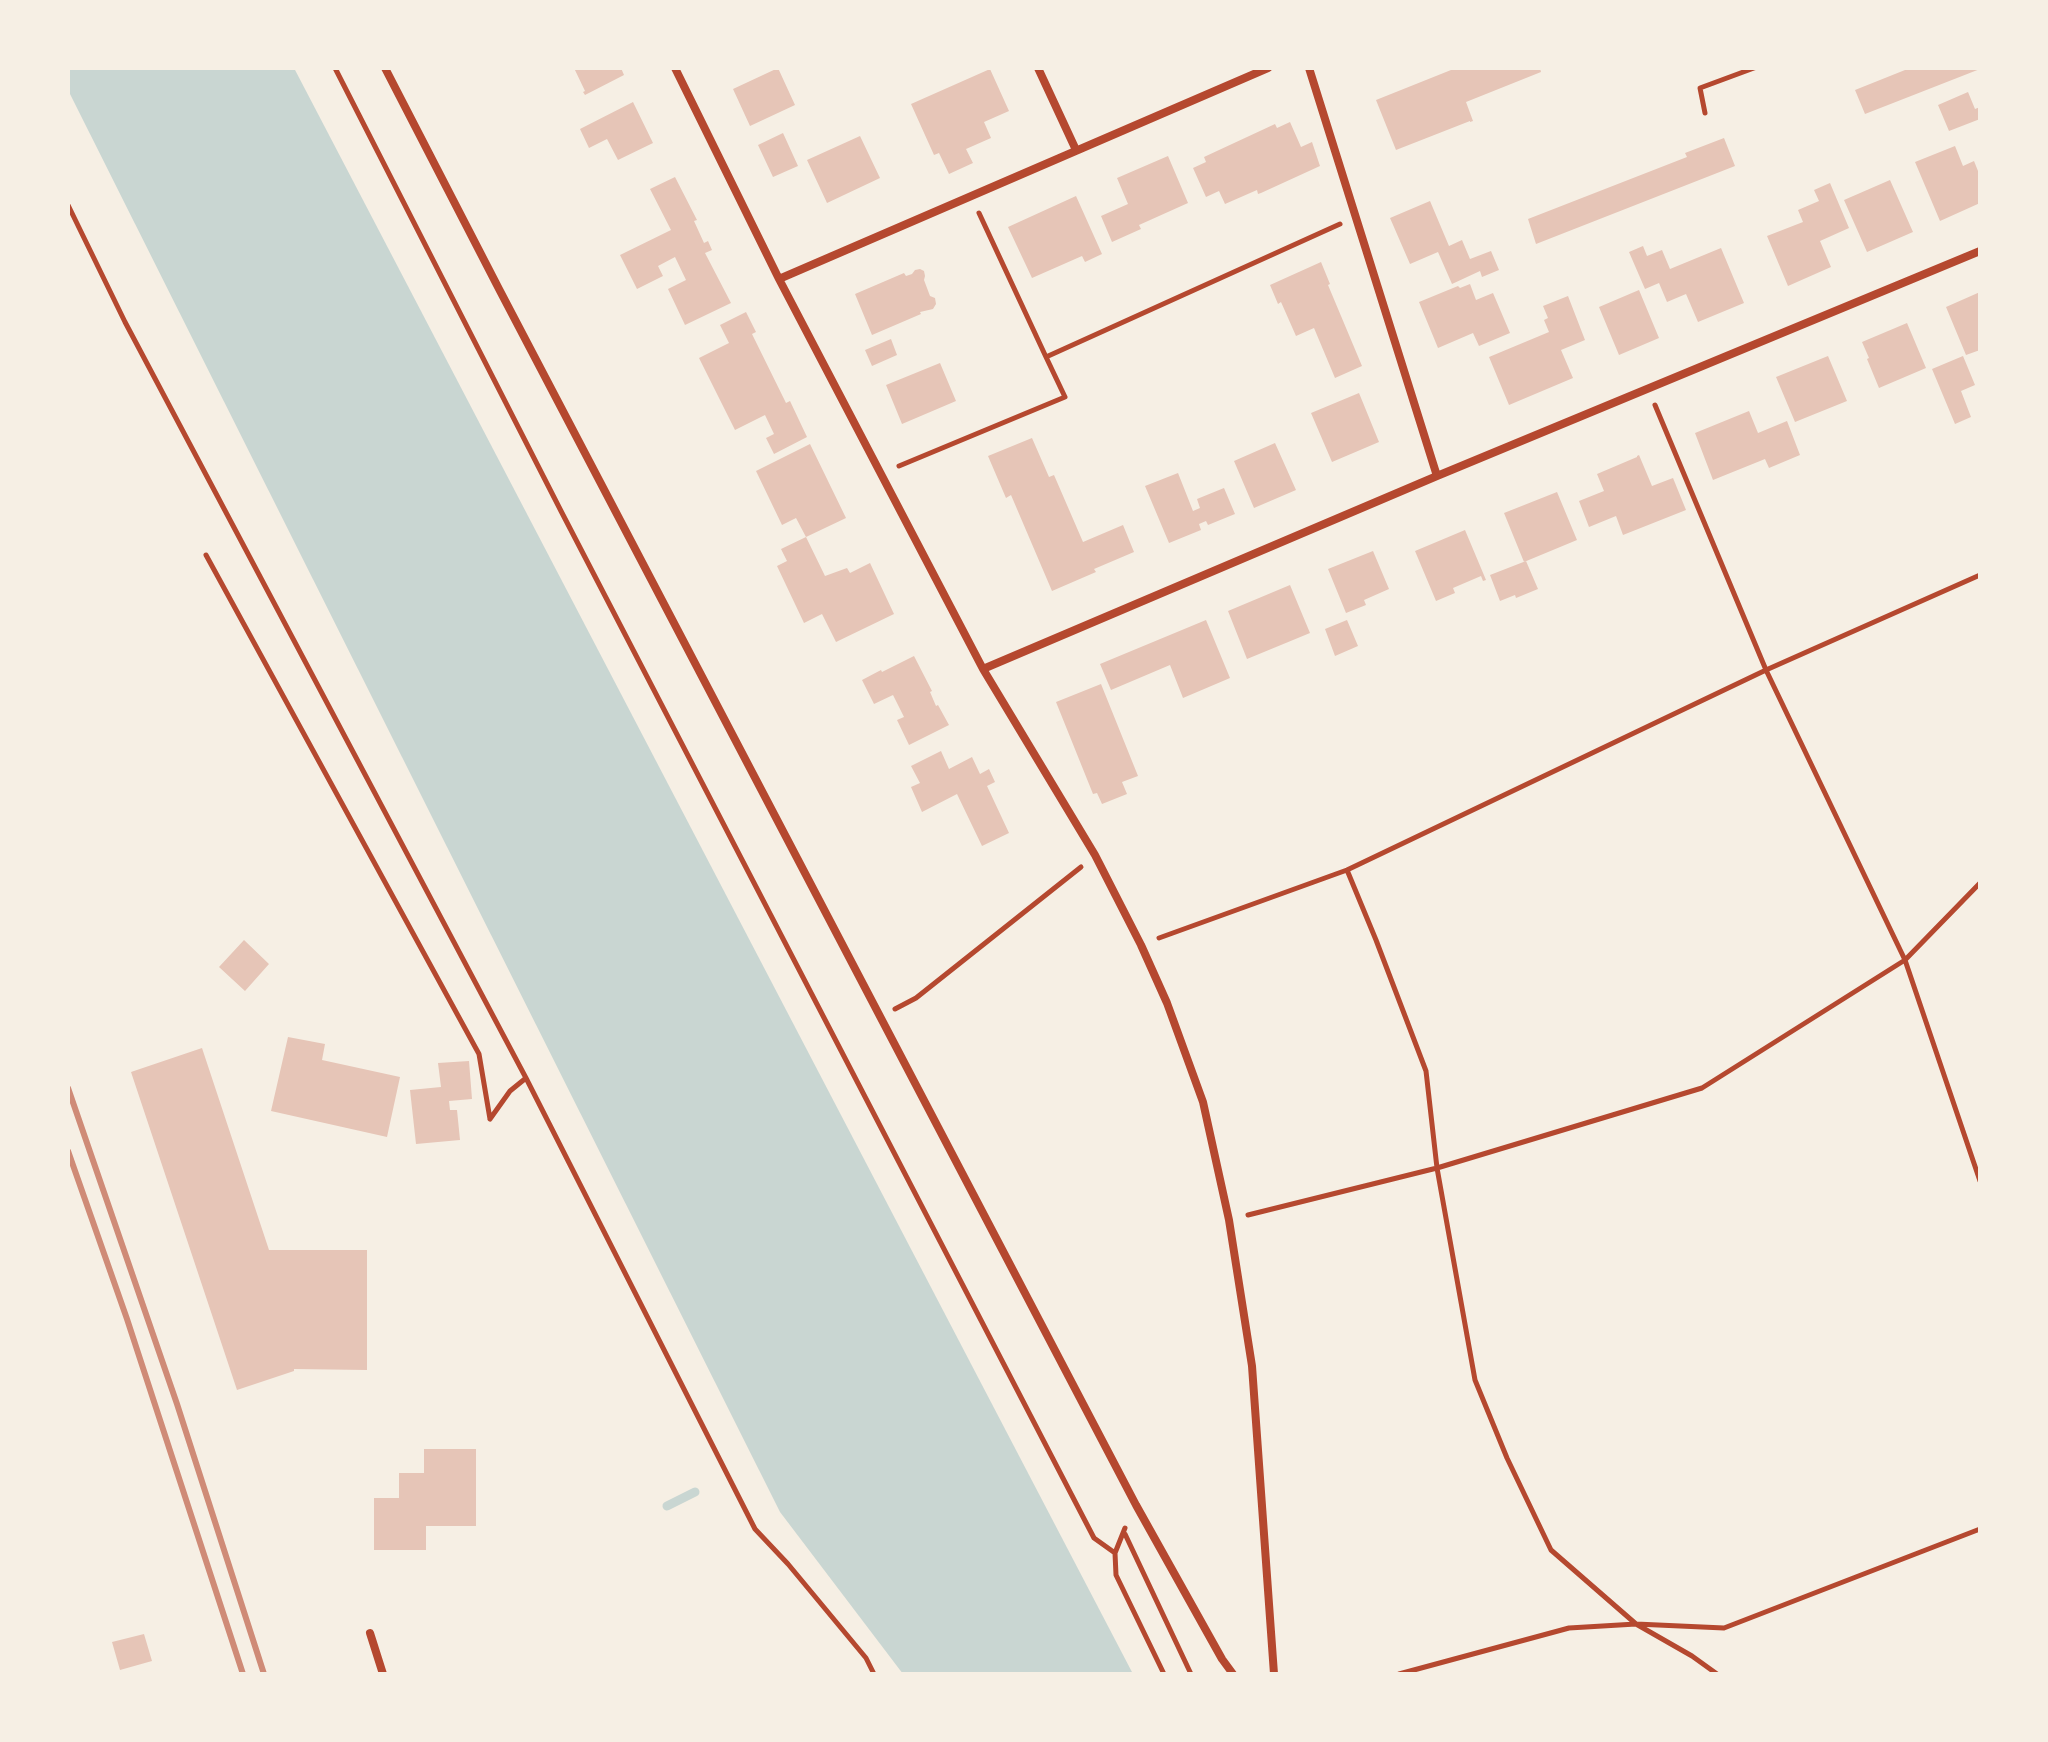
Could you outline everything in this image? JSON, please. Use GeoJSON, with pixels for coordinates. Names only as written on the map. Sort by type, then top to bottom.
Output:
{"type":"FeatureCollection","features":[{"type":"Feature","properties":{"kind":"street"},"geometry":{"type":"LineString","coordinates":[[385,68],[1136,1505],[1233,1674]]}},
{"type":"Feature","properties":{"kind":"street"},"geometry":{"type":"LineString","coordinates":[[675,68],[779,279],[983,669],[1095,855],[1167,1003],[1203,1102],[1229,1220],[1252,1366],[1274,1674]]}},
{"type":"Feature","properties":{"kind":"street"},"geometry":{"type":"LineString","coordinates":[[1038,68],[1076,150]]}},
{"type":"Feature","properties":{"kind":"street"},"geometry":{"type":"LineString","coordinates":[[779,279],[1268,68]]}},
{"type":"Feature","properties":{"kind":"street"},"geometry":{"type":"LineString","coordinates":[[1309,68],[1437,476]]}},
{"type":"Feature","properties":{"kind":"street"},"geometry":{"type":"LineString","coordinates":[[983,669],[1437,476],[1980,251]]}},
{"type":"Feature","properties":{"kind":"street"},"geometry":{"type":"LineString","coordinates":[[370,1633],[383,1674]]}},
{"type":"Feature","properties":{"kind":"path"},"geometry":{"type":"LineString","coordinates":[[335,68],[1086,1524],[1094,1538],[1115,1553]]}},
{"type":"Feature","properties":{"kind":"path"},"geometry":{"type":"LineString","coordinates":[[1705,113],[1700,88],[1754,68]]}},
{"type":"Feature","properties":{"kind":"path"},"geometry":{"type":"LineString","coordinates":[[881,474],[1065,397],[971,196]]}},
{"type":"Feature","properties":{"kind":"path"},"geometry":{"type":"LineString","coordinates":[[68,205],[125,322],[526,1078],[755,1529],[788,1564],[876,1674]]}},
{"type":"Feature","properties":{"kind":"path"},"geometry":{"type":"LineString","coordinates":[[1046,357],[1356,217]]}},
{"type":"Feature","properties":{"kind":"path"},"geometry":{"type":"LineString","coordinates":[[1648,389],[1766,670],[1905,960],[1980,1181]]}},
{"type":"Feature","properties":{"kind":"path"},"geometry":{"type":"LineString","coordinates":[[206,555],[479,1054],[490,1119],[510,1091],[526,1078]]}},
{"type":"Feature","properties":{"kind":"path"},"geometry":{"type":"LineString","coordinates":[[1141,945],[1347,870],[1766,670],[1980,575]]}},
{"type":"Feature","properties":{"kind":"path"},"geometry":{"type":"LineString","coordinates":[[880,1017],[916,998],[1095,855]]}},
{"type":"Feature","properties":{"kind":"path"},"geometry":{"type":"LineString","coordinates":[[1347,870],[1426,1071],[1437,1168],[1475,1380],[1507,1458],[1551,1550],[1636,1624],[1717,1674]]}},
{"type":"Feature","properties":{"kind":"path"},"geometry":{"type":"LineString","coordinates":[[1229,1220],[1437,1168],[1702,1088],[1905,960],[1980,883]]}},
{"type":"Feature","properties":{"kind":"path"},"geometry":{"type":"LineString","coordinates":[[1399,1674],[1569,1628],[1636,1624],[1724,1628],[1980,1529]]}},
{"type":"Feature","properties":{"kind":"path"},"geometry":{"type":"LineString","coordinates":[[1164,1674],[1116,1575],[1115,1553],[1124,1533],[1191,1674]]}},
{"type":"Feature","properties":{"kind":"shaded area"},"geometry":{"type":"Polygon","coordinates":[[[68,68],[294,68],[1133,1674],[903,1674],[780,1512],[68,90],[68,68]]]}},
{"type":"Feature","properties":{"kind":"building"},"geometry":{"type":"Polygon","coordinates":[[[574,68],[621,68],[624,75],[585,95],[574,68]]]}},
{"type":"Feature","properties":{"kind":"building"},"geometry":{"type":"Polygon","coordinates":[[[778,68],[795,105],[750,126],[733,89],[778,68]]]}},
{"type":"Feature","properties":{"kind":"building"},"geometry":{"type":"Polygon","coordinates":[[[1450,68],[1540,68],[1541,72],[1466,102],[1473,121],[1396,150],[1376,100],[1450,68]]]}},
{"type":"Feature","properties":{"kind":"building"},"geometry":{"type":"Polygon","coordinates":[[[1910,68],[1980,69],[1865,114],[1855,90],[1910,68]]]}},
{"type":"Feature","properties":{"kind":"building"},"geometry":{"type":"Polygon","coordinates":[[[990,69],[1009,111],[984,122],[991,138],[966,149],[973,163],[949,174],[939,153],[934,155],[911,104],[990,69]]]}},
{"type":"Feature","properties":{"kind":"building"},"geometry":{"type":"Polygon","coordinates":[[[1968,92],[1975,109],[1980,107],[1980,119],[1949,131],[1938,105],[1968,92]]]}},
{"type":"Feature","properties":{"kind":"building"},"geometry":{"type":"Polygon","coordinates":[[[633,102],[653,143],[618,160],[607,139],[589,148],[580,129],[633,102]]]}},
{"type":"Feature","properties":{"kind":"building"},"geometry":{"type":"Polygon","coordinates":[[[1290,122],[1301,147],[1312,142],[1320,166],[1261,193],[1258,194],[1257,190],[1225,204],[1219,191],[1206,197],[1193,168],[1206,162],[1204,157],[1275,124],[1277,128],[1290,122]]]}},
{"type":"Feature","properties":{"kind":"building"},"geometry":{"type":"Polygon","coordinates":[[[783,133],[798,166],[773,177],[758,145],[783,133]]]}},
{"type":"Feature","properties":{"kind":"building"},"geometry":{"type":"Polygon","coordinates":[[[860,136],[880,178],[827,203],[807,160],[860,136]]]}},
{"type":"Feature","properties":{"kind":"building"},"geometry":{"type":"Polygon","coordinates":[[[1724,138],[1735,166],[1536,244],[1528,219],[1687,157],[1685,153],[1724,138]]]}},
{"type":"Feature","properties":{"kind":"building"},"geometry":{"type":"Polygon","coordinates":[[[1955,146],[1963,166],[1974,161],[1980,176],[1980,203],[1940,221],[1915,162],[1955,146]]]}},
{"type":"Feature","properties":{"kind":"building"},"geometry":{"type":"Polygon","coordinates":[[[1168,156],[1188,203],[1139,225],[1141,229],[1112,242],[1101,216],[1128,204],[1117,178],[1168,156]]]}},
{"type":"Feature","properties":{"kind":"building"},"geometry":{"type":"Polygon","coordinates":[[[675,177],[697,220],[694,221],[704,243],[708,241],[712,250],[705,253],[731,303],[685,325],[668,289],[686,280],[675,257],[658,266],[663,276],[637,289],[620,255],[671,230],[650,189],[675,177]]]}},
{"type":"Feature","properties":{"kind":"building"},"geometry":{"type":"Polygon","coordinates":[[[1890,180],[1913,232],[1867,252],[1844,200],[1890,180]]]}},
{"type":"Feature","properties":{"kind":"building"},"geometry":{"type":"Polygon","coordinates":[[[1830,183],[1849,228],[1820,241],[1831,267],[1788,286],[1767,236],[1803,222],[1798,210],[1819,201],[1814,190],[1830,183]]]}},
{"type":"Feature","properties":{"kind":"building"},"geometry":{"type":"Polygon","coordinates":[[[1076,196],[1102,254],[1085,262],[1082,256],[1032,278],[1008,227],[1076,196]]]}},
{"type":"Feature","properties":{"kind":"building"},"geometry":{"type":"Polygon","coordinates":[[[1430,201],[1449,246],[1462,240],[1470,259],[1491,251],[1499,270],[1482,277],[1480,271],[1452,284],[1438,252],[1410,264],[1390,218],[1430,201]]]}},
{"type":"Feature","properties":{"kind":"building"},"geometry":{"type":"Polygon","coordinates":[[[1643,246],[1647,256],[1662,250],[1670,269],[1721,248],[1744,303],[1698,322],[1686,294],[1667,302],[1659,283],[1645,289],[1629,252],[1643,246]]]}},
{"type":"Feature","properties":{"kind":"building"},"geometry":{"type":"Polygon","coordinates":[[[1321,262],[1362,366],[1335,378],[1314,328],[1296,336],[1270,285],[1321,262]]]}},
{"type":"Feature","properties":{"kind":"building"},"geometry":{"type":"Polygon","coordinates":[[[920,269],[924,271],[930,296],[935,298],[933,309],[872,335],[855,294],[920,269]]]}},
{"type":"Feature","properties":{"kind":"building"},"geometry":{"type":"Polygon","coordinates":[[[1470,284],[1476,300],[1493,293],[1510,333],[1479,346],[1473,333],[1438,348],[1419,302],[1470,284]]]}},
{"type":"Feature","properties":{"kind":"building"},"geometry":{"type":"Polygon","coordinates":[[[1639,290],[1659,338],[1619,355],[1599,307],[1639,290]]]}},
{"type":"Feature","properties":{"kind":"building"},"geometry":{"type":"Polygon","coordinates":[[[1980,292],[1980,350],[1966,355],[1946,307],[1980,292]]]}},
{"type":"Feature","properties":{"kind":"building"},"geometry":{"type":"Polygon","coordinates":[[[1568,296],[1585,340],[1561,350],[1573,378],[1509,405],[1489,357],[1549,332],[1543,306],[1568,296]]]}},
{"type":"Feature","properties":{"kind":"building"},"geometry":{"type":"Polygon","coordinates":[[[746,312],[756,332],[752,334],[786,403],[790,401],[807,437],[774,454],[766,438],[774,434],[765,415],[735,430],[699,358],[729,343],[720,325],[746,312]]]}},
{"type":"Feature","properties":{"kind":"building"},"geometry":{"type":"Polygon","coordinates":[[[1907,323],[1926,368],[1879,388],[1862,342],[1907,323]]]}},
{"type":"Feature","properties":{"kind":"building"},"geometry":{"type":"Polygon","coordinates":[[[891,339],[897,355],[872,366],[865,350],[891,339]]]}},
{"type":"Feature","properties":{"kind":"building"},"geometry":{"type":"Polygon","coordinates":[[[1828,356],[1847,401],[1795,422],[1776,377],[1828,356]]]}},
{"type":"Feature","properties":{"kind":"building"},"geometry":{"type":"Polygon","coordinates":[[[1963,356],[1975,385],[1961,391],[1971,417],[1955,424],[1932,369],[1963,356]]]}},
{"type":"Feature","properties":{"kind":"building"},"geometry":{"type":"Polygon","coordinates":[[[940,363],[956,401],[902,424],[886,385],[940,363]]]}},
{"type":"Feature","properties":{"kind":"building"},"geometry":{"type":"Polygon","coordinates":[[[1359,393],[1379,442],[1332,462],[1311,413],[1359,393]]]}},
{"type":"Feature","properties":{"kind":"building"},"geometry":{"type":"Polygon","coordinates":[[[1749,411],[1758,433],[1787,421],[1800,455],[1769,468],[1765,459],[1713,480],[1695,433],[1749,411]]]}},
{"type":"Feature","properties":{"kind":"building"},"geometry":{"type":"Polygon","coordinates":[[[1032,438],[1049,477],[1054,475],[1083,542],[1123,525],[1134,552],[1052,591],[1011,495],[1006,498],[988,456],[1032,438]]]}},
{"type":"Feature","properties":{"kind":"building"},"geometry":{"type":"Polygon","coordinates":[[[1275,443],[1296,490],[1254,508],[1234,461],[1275,443]]]}},
{"type":"Feature","properties":{"kind":"building"},"geometry":{"type":"Polygon","coordinates":[[[810,444],[846,518],[806,537],[796,518],[782,525],[756,471],[810,444]]]}},
{"type":"Feature","properties":{"kind":"building"},"geometry":{"type":"Polygon","coordinates":[[[1639,455],[1652,486],[1673,478],[1686,510],[1623,535],[1616,516],[1589,527],[1579,501],[1604,491],[1597,474],[1639,455]]]}},
{"type":"Feature","properties":{"kind":"building"},"geometry":{"type":"Polygon","coordinates":[[[1178,473],[1193,511],[1200,508],[1197,499],[1224,488],[1235,514],[1208,525],[1206,521],[1199,524],[1201,530],[1169,543],[1145,486],[1178,473]]]}},
{"type":"Feature","properties":{"kind":"building"},"geometry":{"type":"Polygon","coordinates":[[[1557,492],[1577,540],[1524,562],[1504,513],[1557,492]]]}},
{"type":"Feature","properties":{"kind":"building"},"geometry":{"type":"Polygon","coordinates":[[[1465,530],[1486,580],[1483,581],[1481,576],[1453,588],[1455,593],[1436,601],[1415,551],[1465,530]]]}},
{"type":"Feature","properties":{"kind":"building"},"geometry":{"type":"Polygon","coordinates":[[[806,537],[825,576],[847,568],[850,573],[870,563],[894,614],[836,642],[822,614],[804,623],[777,566],[787,561],[781,549],[806,537]]]}},
{"type":"Feature","properties":{"kind":"building"},"geometry":{"type":"Polygon","coordinates":[[[1373,551],[1389,589],[1364,600],[1366,605],[1346,613],[1328,569],[1373,551]]]}},
{"type":"Feature","properties":{"kind":"building"},"geometry":{"type":"Polygon","coordinates":[[[1526,561],[1538,589],[1500,601],[1490,575],[1526,561]]]}},
{"type":"Feature","properties":{"kind":"building"},"geometry":{"type":"Polygon","coordinates":[[[1290,585],[1310,633],[1247,659],[1228,611],[1290,585]]]}},
{"type":"Feature","properties":{"kind":"building"},"geometry":{"type":"Polygon","coordinates":[[[1206,620],[1230,678],[1183,698],[1170,665],[1111,690],[1100,664],[1206,620]]]}},
{"type":"Feature","properties":{"kind":"building"},"geometry":{"type":"Polygon","coordinates":[[[1347,620],[1358,646],[1335,656],[1325,629],[1347,620]]]}},
{"type":"Feature","properties":{"kind":"building"},"geometry":{"type":"Polygon","coordinates":[[[914,656],[936,706],[949,725],[909,745],[897,720],[904,717],[893,695],[874,704],[862,680],[914,656]]]}},
{"type":"Feature","properties":{"kind":"building"},"geometry":{"type":"Polygon","coordinates":[[[1101,684],[1138,776],[1122,782],[1127,794],[1102,804],[1097,793],[1093,794],[1056,702],[1101,684]]]}},
{"type":"Feature","properties":{"kind":"building"},"geometry":{"type":"Polygon","coordinates":[[[941,751],[949,769],[972,757],[980,774],[989,769],[995,782],[987,786],[1009,833],[982,846],[957,794],[922,812],[911,787],[920,783],[911,766],[941,751]]]}},
{"type":"Feature","properties":{"kind":"building"},"geometry":{"type":"Polygon","coordinates":[[[244,940],[269,964],[245,991],[219,967],[244,940]]]}},
{"type":"Feature","properties":{"kind":"building"},"geometry":{"type":"Polygon","coordinates":[[[288,1037],[325,1044],[322,1060],[400,1077],[387,1137],[271,1111],[288,1037]]]}},
{"type":"Feature","properties":{"kind":"building"},"geometry":{"type":"Polygon","coordinates":[[[202,1048],[269,1250],[367,1250],[367,1370],[294,1369],[237,1390],[131,1072],[202,1048]]]}},
{"type":"Feature","properties":{"kind":"building"},"geometry":{"type":"Polygon","coordinates":[[[469,1061],[472,1099],[449,1101],[450,1110],[457,1110],[460,1140],[416,1144],[410,1090],[441,1087],[438,1063],[469,1061]]]}},
{"type":"Feature","properties":{"kind":"building"},"geometry":{"type":"Polygon","coordinates":[[[424,1449],[476,1449],[476,1526],[426,1526],[426,1550],[374,1550],[374,1498],[399,1498],[399,1473],[424,1473],[424,1449]]]}},
{"type":"Feature","properties":{"kind":"building"},"geometry":{"type":"Polygon","coordinates":[[[144,1634],[152,1661],[120,1670],[112,1642],[144,1634]]]}},
{"type":"Feature","properties":{"kind":"waterway"},"geometry":{"type":"LineString","coordinates":[[667,1506],[695,1492]]}},
{"type":"Feature","properties":{"kind":"railway"},"geometry":{"type":"LineString","coordinates":[[68,1088],[177,1404],[264,1674]]}},
{"type":"Feature","properties":{"kind":"railway"},"geometry":{"type":"LineString","coordinates":[[68,1151],[127,1319],[243,1674]]}}]}
